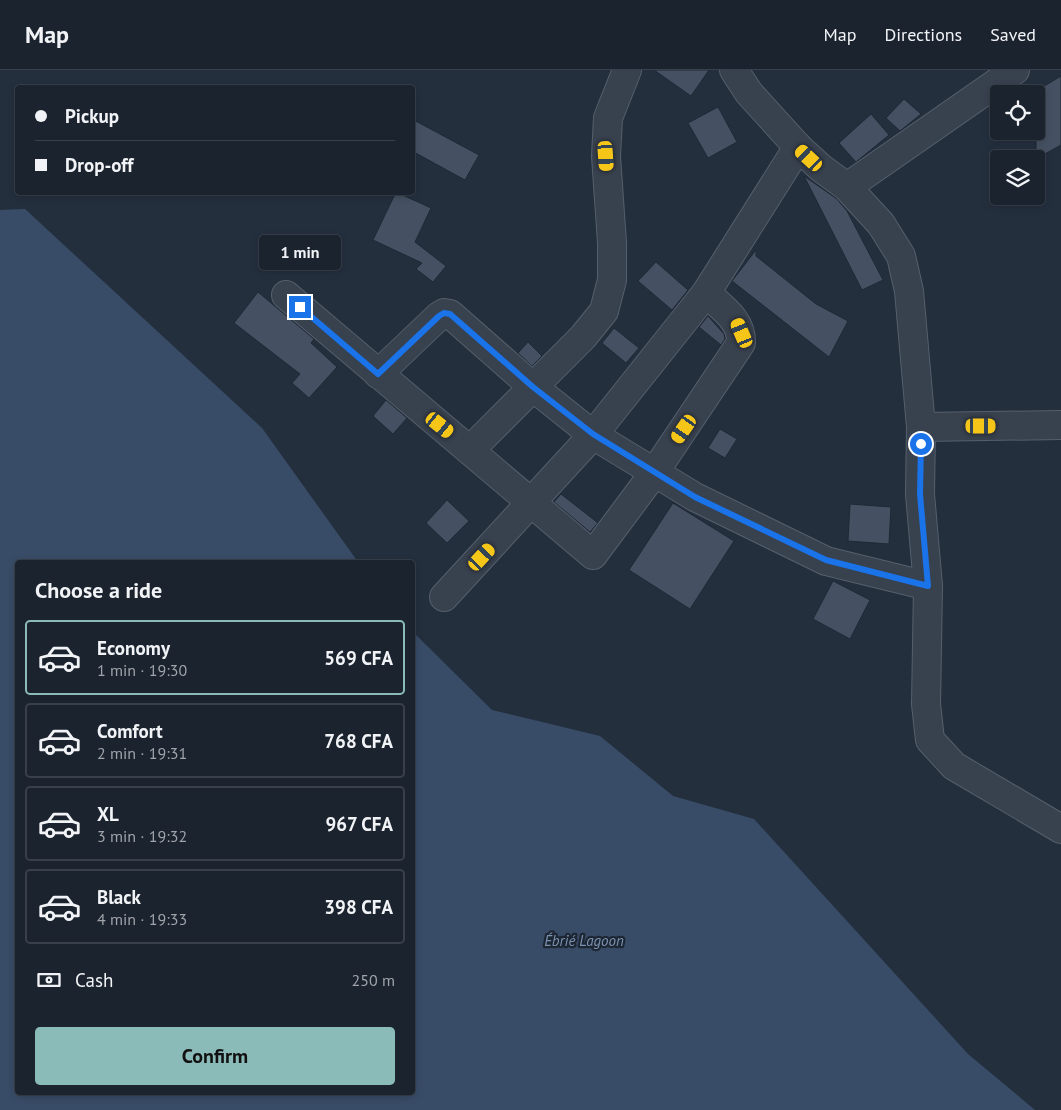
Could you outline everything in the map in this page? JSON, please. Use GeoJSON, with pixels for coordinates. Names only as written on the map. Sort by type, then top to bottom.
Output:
{"type":"FeatureCollection","features":[{"type":"Feature","properties":{"kind":"street"},"geometry":{"type":"LineString","coordinates":[[470,450],[583,337],[604,311],[612,280],[612,242],[606,156],[608,118],[627,70]]}},
{"type":"Feature","properties":{"kind":"street"},"geometry":{"type":"LineString","coordinates":[[734,70],[749,93],[798,147],[821,168],[847,186],[881,224],[901,256],[909,292],[921,427],[920,494],[928,586],[926,704],[930,740],[954,766],[1061,829]]}},
{"type":"Feature","properties":{"kind":"street"},"geometry":{"type":"LineString","coordinates":[[847,186],[1015,70]]}},
{"type":"Feature","properties":{"kind":"street"},"geometry":{"type":"LineString","coordinates":[[444,597],[531,505],[593,434],[706,293],[798,147]]}},
{"type":"Feature","properties":{"kind":"street"},"geometry":{"type":"LineString","coordinates":[[286,295],[470,450],[531,505],[593,555],[654,473],[741,343],[742,333],[737,321],[706,293]]}},
{"type":"Feature","properties":{"kind":"street"},"geometry":{"type":"LineString","coordinates":[[378,374],[444,313],[450,314],[533,387],[593,434],[695,497],[826,560],[928,586]]}},
{"type":"Feature","properties":{"kind":"street"},"geometry":{"type":"LineString","coordinates":[[921,427],[1061,425]]}},
{"type":"Feature","properties":{"kind":"water","name":"Ébrié Lagoon"},"geometry":{"type":"Polygon","coordinates":[[[25,209],[262,428],[357,560],[15,560],[15,1095],[415,1095],[415,634],[492,710],[600,736],[673,796],[754,819],[968,1054],[1035,1110],[0,1110],[0,210],[25,209]]]}},
{"type":"Feature","properties":{"kind":"building"},"geometry":{"type":"Polygon","coordinates":[[[654,70],[709,70],[691,96],[654,70]]]}},
{"type":"Feature","properties":{"kind":"building"},"geometry":{"type":"Polygon","coordinates":[[[1061,76],[1061,145],[1045,154],[1045,150],[1036,150],[1036,140],[1045,140],[1045,86],[1061,76]]]}},
{"type":"Feature","properties":{"kind":"building"},"geometry":{"type":"Polygon","coordinates":[[[904,99],[921,114],[900,131],[886,118],[904,99]]]}},
{"type":"Feature","properties":{"kind":"building"},"geometry":{"type":"Polygon","coordinates":[[[718,107],[737,142],[708,158],[688,123],[718,107]]]}},
{"type":"Feature","properties":{"kind":"building"},"geometry":{"type":"Polygon","coordinates":[[[871,114],[889,135],[856,162],[839,143],[871,114]]]}},
{"type":"Feature","properties":{"kind":"building"},"geometry":{"type":"Polygon","coordinates":[[[415,121],[479,155],[465,180],[415,153],[415,121]]]}},
{"type":"Feature","properties":{"kind":"building"},"geometry":{"type":"Polygon","coordinates":[[[804,176],[837,199],[847,211],[883,280],[862,290],[804,176]]]}},
{"type":"Feature","properties":{"kind":"building"},"geometry":{"type":"Polygon","coordinates":[[[395,195],[403,195],[431,208],[415,242],[446,266],[433,282],[416,269],[422,263],[373,240],[395,195]]]}},
{"type":"Feature","properties":{"kind":"building"},"geometry":{"type":"Polygon","coordinates":[[[756,250],[756,256],[816,304],[848,321],[829,357],[732,281],[756,250]]]}},
{"type":"Feature","properties":{"kind":"building"},"geometry":{"type":"Polygon","coordinates":[[[656,262],[688,290],[672,310],[638,281],[656,262]]]}},
{"type":"Feature","properties":{"kind":"building"},"geometry":{"type":"Polygon","coordinates":[[[258,292],[314,339],[311,343],[337,367],[309,398],[292,383],[300,374],[234,323],[258,292]]]}},
{"type":"Feature","properties":{"kind":"building"},"geometry":{"type":"Polygon","coordinates":[[[708,316],[724,334],[725,339],[721,345],[699,327],[708,316]]]}},
{"type":"Feature","properties":{"kind":"building"},"geometry":{"type":"Polygon","coordinates":[[[614,328],[639,348],[626,363],[602,343],[614,328]]]}},
{"type":"Feature","properties":{"kind":"building"},"geometry":{"type":"Polygon","coordinates":[[[528,342],[542,356],[532,366],[518,353],[528,342]]]}},
{"type":"Feature","properties":{"kind":"building"},"geometry":{"type":"Polygon","coordinates":[[[386,400],[407,418],[393,434],[373,416],[386,400]]]}},
{"type":"Feature","properties":{"kind":"building"},"geometry":{"type":"Polygon","coordinates":[[[720,429],[737,439],[725,458],[708,448],[720,429]]]}},
{"type":"Feature","properties":{"kind":"building"},"geometry":{"type":"Polygon","coordinates":[[[561,494],[598,523],[590,532],[554,502],[561,494]]]}},
{"type":"Feature","properties":{"kind":"building"},"geometry":{"type":"Polygon","coordinates":[[[447,500],[469,521],[447,543],[426,523],[447,500]]]}},
{"type":"Feature","properties":{"kind":"building"},"geometry":{"type":"Polygon","coordinates":[[[673,503],[734,541],[690,609],[629,570],[673,503]]]}},
{"type":"Feature","properties":{"kind":"building"},"geometry":{"type":"Polygon","coordinates":[[[850,504],[891,507],[889,544],[848,541],[850,504]]]}},
{"type":"Feature","properties":{"kind":"building"},"geometry":{"type":"Polygon","coordinates":[[[833,581],[870,600],[850,639],[813,619],[833,581]]]}},
{"type":"Feature","properties":{"kind":"route"},"geometry":{"type":"LineString","coordinates":[[300,307],[378,374],[439,316],[444,313],[450,314],[533,387],[593,434],[695,497],[826,560],[928,586],[920,494],[921,444]]}}]}
